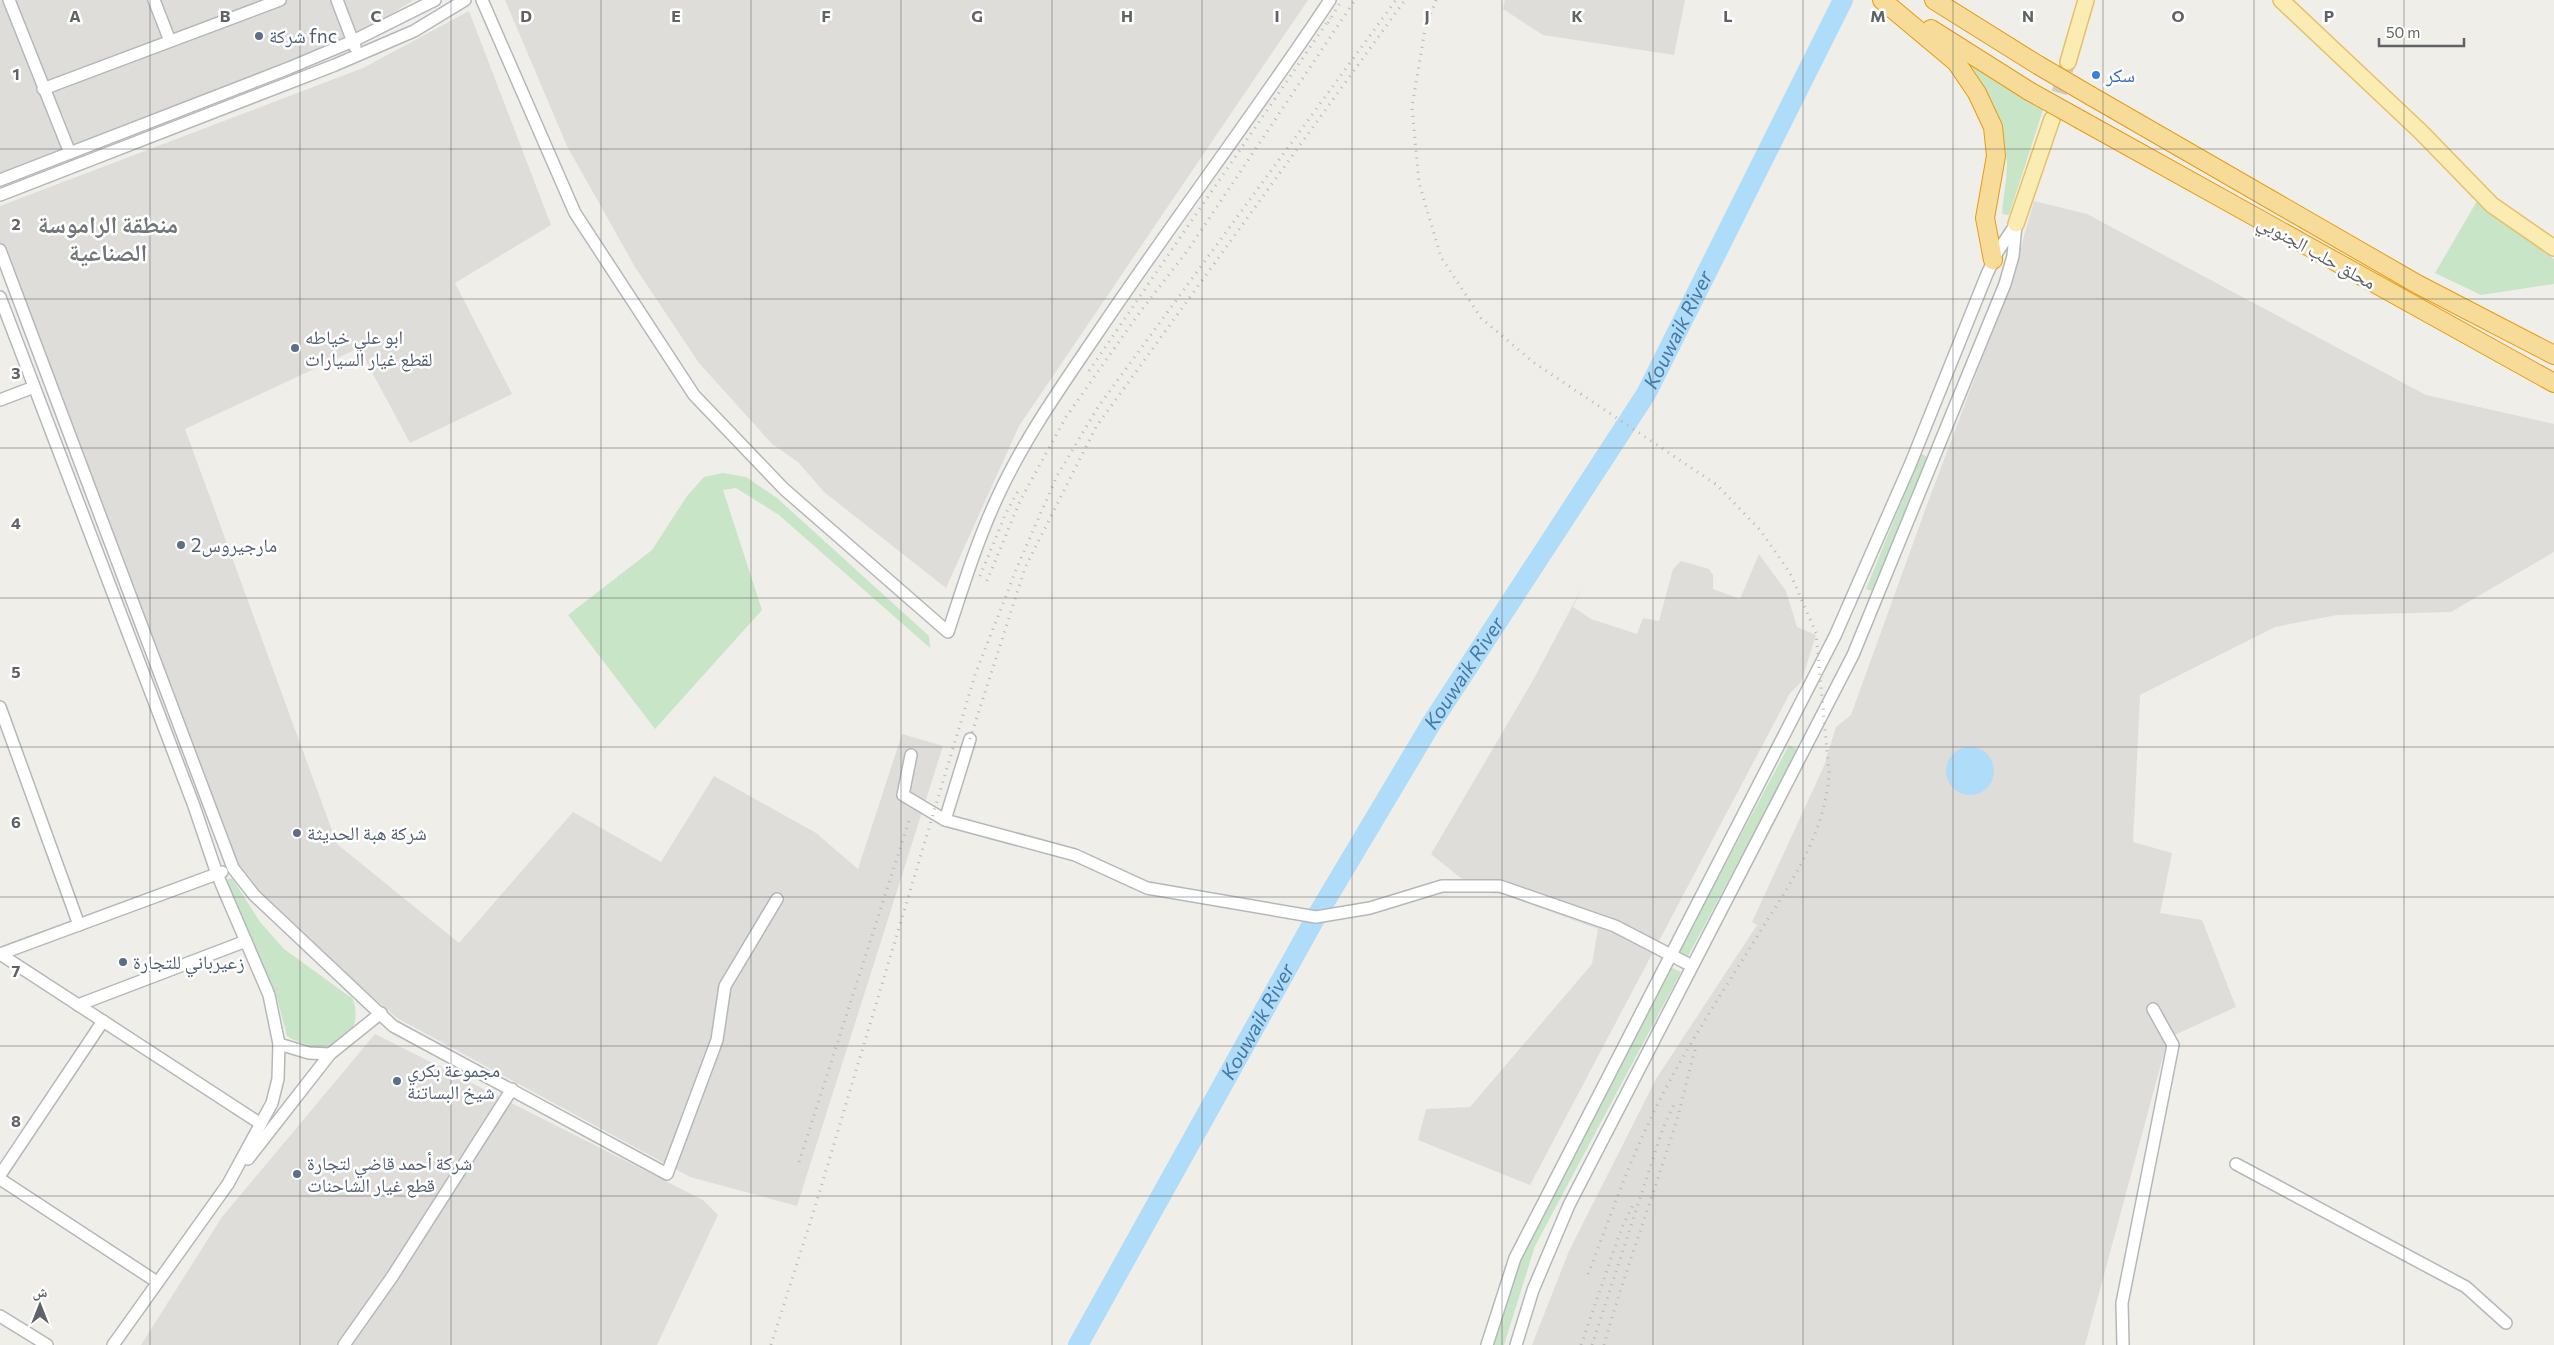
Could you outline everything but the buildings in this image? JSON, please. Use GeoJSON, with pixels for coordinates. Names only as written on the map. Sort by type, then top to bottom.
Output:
{"type":"FeatureCollection","features":[{"type":"Feature","properties":{"kind":"highway","name":"محلق حلب الجنوبي"},"geometry":{"type":"LineString","coordinates":[[1883,0],[2029,91],[2554,383]]}},
{"type":"Feature","properties":{"kind":"highway"},"geometry":{"type":"LineString","coordinates":[[1883,0],[1956,62],[1977,93],[1993,126],[1996,156],[1985,218],[1993,260]]}},
{"type":"Feature","properties":{"kind":"highway","name":"محلق حلب الجنوبي"},"geometry":{"type":"LineString","coordinates":[[1934,0],[2038,65],[2413,282],[2554,355]]}},
{"type":"Feature","properties":{"kind":"main road"},"geometry":{"type":"LineString","coordinates":[[2068,62],[2086,0]]}},
{"type":"Feature","properties":{"kind":"main road"},"geometry":{"type":"LineString","coordinates":[[2281,0],[2421,132],[2492,205],[2554,248]]}},
{"type":"Feature","properties":{"kind":"main road"},"geometry":{"type":"LineString","coordinates":[[2016,224],[2052,119]]}},
{"type":"Feature","properties":{"kind":"street"},"geometry":{"type":"LineString","coordinates":[[9,0],[70,153]]}},
{"type":"Feature","properties":{"kind":"street"},"geometry":{"type":"LineString","coordinates":[[154,0],[170,41]]}},
{"type":"Feature","properties":{"kind":"street"},"geometry":{"type":"LineString","coordinates":[[43,88],[280,0]]}},
{"type":"Feature","properties":{"kind":"street"},"geometry":{"type":"LineString","coordinates":[[337,0],[358,55]]}},
{"type":"Feature","properties":{"kind":"street"},"geometry":{"type":"LineString","coordinates":[[0,180],[353,41],[434,0]]}},
{"type":"Feature","properties":{"kind":"street"},"geometry":{"type":"LineString","coordinates":[[0,195],[358,55],[414,31],[464,0]]}},
{"type":"Feature","properties":{"kind":"street"},"geometry":{"type":"LineString","coordinates":[[482,0],[575,213],[694,395],[784,489],[948,632],[971,564],[997,498],[1030,434],[1130,285],[1293,56],[1330,0]]}},
{"type":"Feature","properties":{"kind":"street"},"geometry":{"type":"LineString","coordinates":[[1487,1345],[1514,1258],[1836,636],[1910,466],[1993,260],[2016,224]]}},
{"type":"Feature","properties":{"kind":"street"},"geometry":{"type":"LineString","coordinates":[[1516,1345],[1533,1290],[1569,1205],[1853,654],[2005,284],[2013,256],[2016,224]]}},
{"type":"Feature","properties":{"kind":"street"},"geometry":{"type":"LineString","coordinates":[[0,250],[233,868],[254,895],[393,1026],[668,1174],[716,1040],[725,986],[778,899]]}},
{"type":"Feature","properties":{"kind":"street"},"geometry":{"type":"LineString","coordinates":[[0,297],[194,806],[217,874],[269,995],[278,1044],[278,1078],[274,1095],[261,1124],[228,1184]]}},
{"type":"Feature","properties":{"kind":"street"},"geometry":{"type":"LineString","coordinates":[[0,400],[34,387]]}},
{"type":"Feature","properties":{"kind":"street"},"geometry":{"type":"LineString","coordinates":[[0,707],[79,924]]}},
{"type":"Feature","properties":{"kind":"street"},"geometry":{"type":"LineString","coordinates":[[945,820],[970,739]]}},
{"type":"Feature","properties":{"kind":"street"},"geometry":{"type":"LineString","coordinates":[[911,755],[902,795],[945,820],[1074,855],[1147,888],[1316,917],[1370,908],[1442,886],[1500,886],[1615,926],[1692,966]]}},
{"type":"Feature","properties":{"kind":"street"},"geometry":{"type":"LineString","coordinates":[[0,954],[233,868]]}},
{"type":"Feature","properties":{"kind":"street"},"geometry":{"type":"LineString","coordinates":[[78,1005],[246,941]]}},
{"type":"Feature","properties":{"kind":"street"},"geometry":{"type":"LineString","coordinates":[[0,954],[261,1124]]}},
{"type":"Feature","properties":{"kind":"street"},"geometry":{"type":"LineString","coordinates":[[2123,1345],[2122,1303],[2173,1045],[2153,1009]]}},
{"type":"Feature","properties":{"kind":"street"},"geometry":{"type":"LineString","coordinates":[[113,1345],[228,1184],[330,1054],[381,1013]]}},
{"type":"Feature","properties":{"kind":"street"},"geometry":{"type":"LineString","coordinates":[[103,1021],[0,1177],[157,1282]]}},
{"type":"Feature","properties":{"kind":"street"},"geometry":{"type":"LineString","coordinates":[[278,1044],[309,1053],[330,1054]]}},
{"type":"Feature","properties":{"kind":"street"},"geometry":{"type":"LineString","coordinates":[[344,1345],[392,1277],[512,1089]]}},
{"type":"Feature","properties":{"kind":"street"},"geometry":{"type":"LineString","coordinates":[[2236,1164],[2466,1287],[2506,1323]]}},
{"type":"Feature","properties":{"kind":"street"},"geometry":{"type":"LineString","coordinates":[[0,1316],[47,1345]]}},
{"type":"Feature","properties":{"kind":"shaded area"},"geometry":{"type":"Polygon","coordinates":[[[0,0],[414,0],[338,47],[0,175],[0,0]]]}},
{"type":"Feature","properties":{"kind":"shaded area"},"geometry":{"type":"Polygon","coordinates":[[[505,0],[1308,0],[1019,426],[946,588],[824,492],[798,462],[772,444],[699,363],[635,267],[567,146],[505,0]]]}},
{"type":"Feature","properties":{"kind":"shaded area"},"geometry":{"type":"Polygon","coordinates":[[[1505,0],[1685,0],[1674,55],[1543,35],[1503,9],[1505,0]]]}},
{"type":"Feature","properties":{"kind":"shaded area"},"geometry":{"type":"Polygon","coordinates":[[[469,11],[551,225],[455,283],[512,394],[410,443],[359,348],[185,429],[337,844],[459,943],[573,812],[661,862],[714,776],[816,833],[858,869],[902,734],[943,746],[797,1206],[690,1177],[397,1018],[246,886],[0,250],[0,206],[363,68],[469,11]]]}},
{"type":"Feature","properties":{"kind":"shaded area"},"geometry":{"type":"Polygon","coordinates":[[[2034,201],[2087,214],[2426,395],[2554,424],[2554,552],[2451,612],[2337,615],[2275,627],[2140,695],[2133,842],[2172,853],[2160,913],[2202,920],[2236,1007],[2168,1038],[2085,1345],[1532,1345],[1569,1251],[1656,1079],[1757,925],[1752,922],[1824,766],[1836,727],[1851,715],[1928,502],[2011,282],[2034,201]]]}},
{"type":"Feature","properties":{"kind":"shaded area"},"geometry":{"type":"Polygon","coordinates":[[[1759,554],[1786,591],[1797,627],[1816,635],[1801,682],[1790,693],[1530,1185],[1418,1140],[1426,1109],[1470,1107],[1592,964],[1598,929],[1502,894],[1478,892],[1431,854],[1532,682],[1583,586],[1573,607],[1591,619],[1637,634],[1643,618],[1659,621],[1673,569],[1681,561],[1709,569],[1713,575],[1713,589],[1740,599],[1759,554]]]}},
{"type":"Feature","properties":{"kind":"shaded area"},"geometry":{"type":"Polygon","coordinates":[[[375,1034],[703,1200],[718,1215],[657,1345],[141,1345],[222,1217],[375,1034]]]}},
{"type":"Feature","properties":{"kind":"green space"},"geometry":{"type":"Polygon","coordinates":[[[1962,56],[2043,110],[2009,215],[2002,214],[2007,163],[2002,134],[1992,107],[1962,56]]]}},
{"type":"Feature","properties":{"kind":"green space"},"geometry":{"type":"Polygon","coordinates":[[[2477,201],[2554,259],[2554,284],[2481,295],[2435,273],[2477,201]]]}},
{"type":"Feature","properties":{"kind":"green space"},"geometry":{"type":"Polygon","coordinates":[[[1921,454],[1930,458],[1875,592],[1866,589],[1921,454]]]}},
{"type":"Feature","properties":{"kind":"green space"},"geometry":{"type":"Polygon","coordinates":[[[723,473],[746,477],[777,498],[929,636],[930,648],[779,515],[736,488],[723,490],[762,610],[655,729],[568,615],[652,550],[687,496],[704,477],[723,473]]]}},
{"type":"Feature","properties":{"kind":"green space"},"geometry":{"type":"Polygon","coordinates":[[[1789,745],[1798,750],[1687,958],[1678,953],[1789,745]]]}},
{"type":"Feature","properties":{"kind":"green space"},"geometry":{"type":"Polygon","coordinates":[[[232,878],[260,922],[284,949],[353,999],[356,1014],[353,1027],[347,1036],[338,1042],[326,1045],[313,1045],[287,1036],[276,994],[226,880],[232,878]]]}},
{"type":"Feature","properties":{"kind":"green space"},"geometry":{"type":"Polygon","coordinates":[[[1672,968],[1681,972],[1535,1246],[1504,1345],[1493,1345],[1514,1276],[1527,1243],[1672,968]]]}},
{"type":"Feature","properties":{"kind":"water"},"geometry":{"type":"Polygon","coordinates":[[[1965,747],[1975,747],[1987,754],[1994,766],[1994,776],[1987,788],[1975,795],[1965,795],[1957,791],[1950,784],[1946,776],[1946,766],[1950,758],[1957,751],[1965,747]]]}},
{"type":"Feature","properties":{"kind":"waterway","name":"Kouwaik River"},"geometry":{"type":"LineString","coordinates":[[1078,1345],[1316,917],[1431,724],[1646,394],[1843,0]]}},
{"type":"Feature","properties":{"kind":"tunnel"},"geometry":{"type":"LineString","coordinates":[[2053,115],[2068,62]]}},
{"type":"Feature","properties":{"kind":"railway"},"geometry":{"type":"LineString","coordinates":[[1328,23],[1342,0]]}},
{"type":"Feature","properties":{"kind":"railway"},"geometry":{"type":"LineString","coordinates":[[987,581],[1020,501],[1066,417],[1137,316],[1188,250],[1355,0]]}},
{"type":"Feature","properties":{"kind":"railway"},"geometry":{"type":"LineString","coordinates":[[771,1345],[815,1207],[975,675],[1018,565],[1057,476],[1098,407],[1396,0]]}},
{"type":"Feature","properties":{"kind":"railway"},"geometry":{"type":"LineString","coordinates":[[970,739],[1025,568],[1096,427],[1405,0]]}},
{"type":"Feature","properties":{"kind":"railway"},"geometry":{"type":"LineString","coordinates":[[1436,0],[1425,29],[1412,107],[1419,183],[1441,257],[1481,318],[1533,362],[1717,485],[1760,530],[1790,573],[1816,633],[1829,772],[1826,796],[1820,819],[1802,862],[1791,882],[1698,1031],[1660,1099],[1616,1199],[1587,1277]]}},
{"type":"Feature","properties":{"kind":"railway"},"geometry":{"type":"LineString","coordinates":[[1089,371],[1330,18]]}},
{"type":"Feature","properties":{"kind":"railway"},"geometry":{"type":"LineString","coordinates":[[980,576],[1006,513],[1018,491]]}},
{"type":"Feature","properties":{"kind":"railway"},"geometry":{"type":"LineString","coordinates":[[799,1162],[909,821]]}},
{"type":"Feature","properties":{"kind":"railway"},"geometry":{"type":"LineString","coordinates":[[1604,1345],[1676,1124],[1696,1047]]}},
{"type":"Feature","properties":{"kind":"railway"},"geometry":{"type":"LineString","coordinates":[[1592,1345],[1663,1128],[1675,1102]]}},
{"type":"Feature","properties":{"kind":"railway"},"geometry":{"type":"LineString","coordinates":[[1581,1345],[1622,1227],[1633,1205]]}},
{"type":"Feature","properties":{"kind":"place","name":"شركة fnc"},"geometry":{"type":"Point","coordinates":[259,36]}},
{"type":"Feature","properties":{"kind":"place","name":"سكر"},"geometry":{"type":"Point","coordinates":[2096,75]}},
{"type":"Feature","properties":{"kind":"place","name":"ابو علي خياطه لقطع غيار السيارات"},"geometry":{"type":"Point","coordinates":[295,348]}},
{"type":"Feature","properties":{"kind":"place","name":"مارجيروس2"},"geometry":{"type":"Point","coordinates":[181,545]}},
{"type":"Feature","properties":{"kind":"place","name":"شركة هبة الحديثة"},"geometry":{"type":"Point","coordinates":[297,833]}},
{"type":"Feature","properties":{"kind":"place","name":"زعيرباني للتجارة"},"geometry":{"type":"Point","coordinates":[123,962]}},
{"type":"Feature","properties":{"kind":"place","name":"مجموعة بكري شيخ البساتنة"},"geometry":{"type":"Point","coordinates":[397,1081]}},
{"type":"Feature","properties":{"kind":"place","name":"شركة أحمد قاضي لتجارة قطع غيار الشاحنات"},"geometry":{"type":"Point","coordinates":[297,1174]}},
{"type":"Feature","properties":{"kind":"district","name":"منطقة الراموسة الصناعية"},"geometry":{"type":"Point","coordinates":[108,239]}}]}
